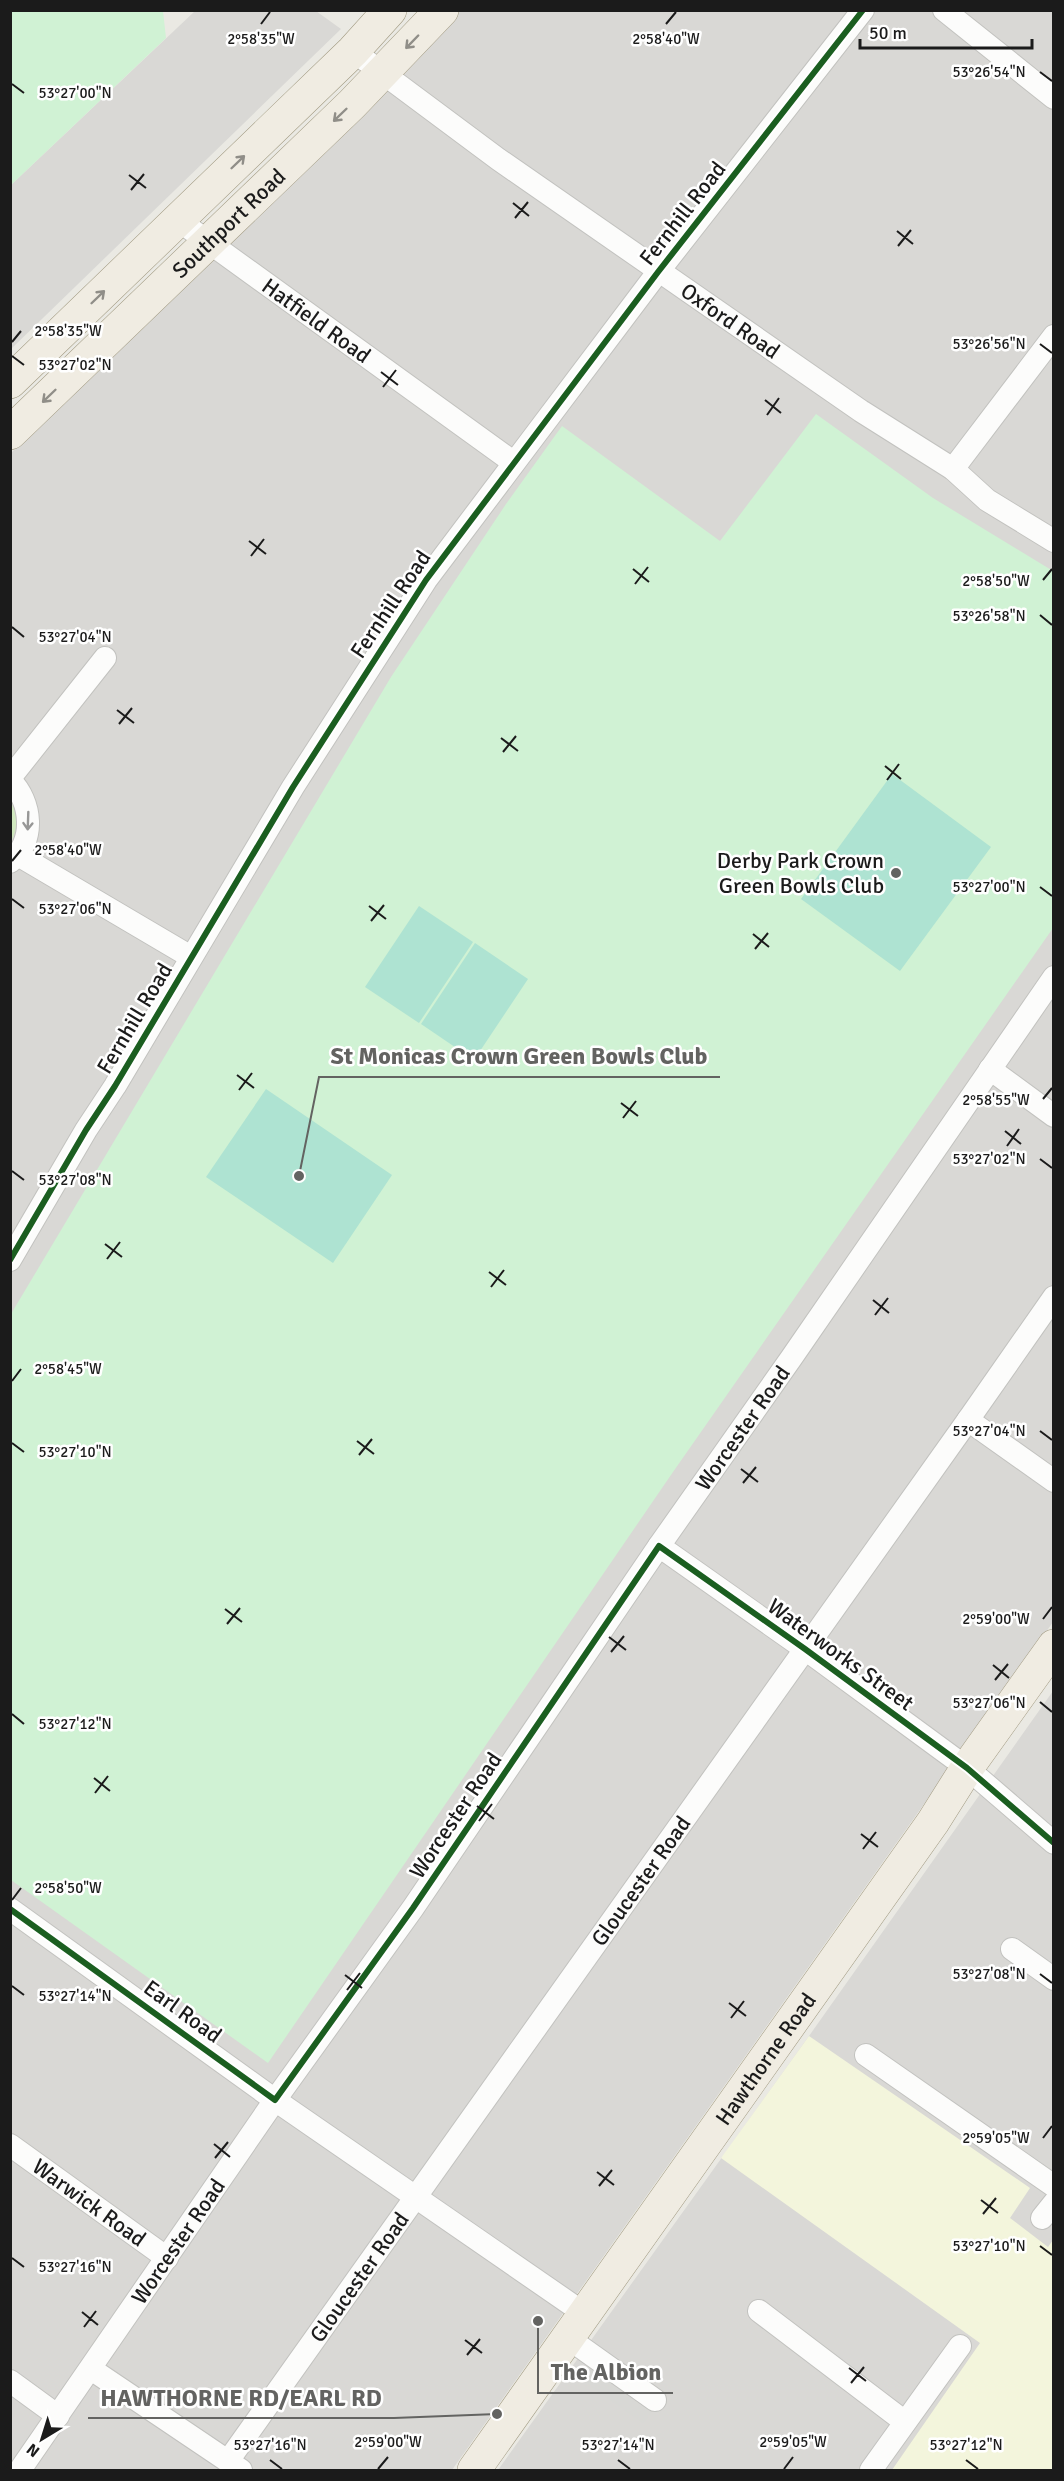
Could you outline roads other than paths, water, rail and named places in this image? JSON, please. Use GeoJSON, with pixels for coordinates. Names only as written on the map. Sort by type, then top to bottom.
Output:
{"type":"FeatureCollection","features":[{"type":"Feature","properties":{"kind":"main road","name":"Southport Road"},"geometry":{"type":"LineString","coordinates":[[10,382],[353,51],[390,10]]}},
{"type":"Feature","properties":{"kind":"main road","name":"Southport Road"},"geometry":{"type":"LineString","coordinates":[[10,433],[208,243],[442,10]]}},
{"type":"Feature","properties":{"kind":"main road","name":"Hawthorne Road"},"geometry":{"type":"LineString","coordinates":[[474,2470],[933,1822],[967,1768],[1053,1646]]}},
{"type":"Feature","properties":{"kind":"street","name":"Fernhill Road"},"geometry":{"type":"LineString","coordinates":[[10,1260],[292,787],[426,580],[658,272],[863,10]]}},
{"type":"Feature","properties":{"kind":"street"},"geometry":{"type":"LineString","coordinates":[[944,10],[1053,98]]}},
{"type":"Feature","properties":{"kind":"street","name":"Oxford Road"},"geometry":{"type":"LineString","coordinates":[[353,51],[498,159],[658,272],[861,411],[953,469],[987,500],[1053,541]]}},
{"type":"Feature","properties":{"kind":"street","name":"Hatfield Road"},"geometry":{"type":"LineString","coordinates":[[178,220],[513,462]]}},
{"type":"Feature","properties":{"kind":"street"},"geometry":{"type":"LineString","coordinates":[[953,469],[1053,336]]}},
{"type":"Feature","properties":{"kind":"street"},"geometry":{"type":"LineString","coordinates":[[105,658],[10,779],[18,788],[28,807],[27,836],[14,859],[191,957]]}},
{"type":"Feature","properties":{"kind":"street","name":"Worcester Road"},"geometry":{"type":"LineString","coordinates":[[20,2470],[275,2100],[413,1908],[659,1546],[1053,977]]}},
{"type":"Feature","properties":{"kind":"street"},"geometry":{"type":"LineString","coordinates":[[990,1069],[1053,1116]]}},
{"type":"Feature","properties":{"kind":"street","name":"Gloucester Road"},"geometry":{"type":"LineString","coordinates":[[234,2466],[415,2199],[1053,1297]]}},
{"type":"Feature","properties":{"kind":"street"},"geometry":{"type":"LineString","coordinates":[[968,1420],[1053,1481]]}},
{"type":"Feature","properties":{"kind":"street","name":"Waterworks Street"},"geometry":{"type":"LineString","coordinates":[[659,1546],[805,1649],[967,1768],[1053,1840]]}},
{"type":"Feature","properties":{"kind":"street","name":"Earl Road"},"geometry":{"type":"LineString","coordinates":[[10,1909],[415,2199],[577,2326],[655,2400]]}},
{"type":"Feature","properties":{"kind":"street"},"geometry":{"type":"LineString","coordinates":[[1011,1949],[1053,1979]]}},
{"type":"Feature","properties":{"kind":"street"},"geometry":{"type":"LineString","coordinates":[[866,2055],[1053,2186]]}},
{"type":"Feature","properties":{"kind":"street","name":"Warwick Road"},"geometry":{"type":"LineString","coordinates":[[10,2145],[167,2258]]}},
{"type":"Feature","properties":{"kind":"street"},"geometry":{"type":"LineString","coordinates":[[759,2311],[905,2422]]}},
{"type":"Feature","properties":{"kind":"street"},"geometry":{"type":"LineString","coordinates":[[871,2470],[960,2346]]}},
{"type":"Feature","properties":{"kind":"street"},"geometry":{"type":"LineString","coordinates":[[91,2369],[234,2466]]}},
{"type":"Feature","properties":{"kind":"street"},"geometry":{"type":"LineString","coordinates":[[10,2381],[58,2416]]}},
{"type":"Feature","properties":{"kind":"place","name":"Derby Park Crown Green Bowls Club"},"geometry":{"type":"Point","coordinates":[896,873]}},
{"type":"Feature","properties":{"kind":"place","name":"St Monicas Crown Green Bowls Club"},"geometry":{"type":"Point","coordinates":[299,1176]}},
{"type":"Feature","properties":{"kind":"place","name":"The Albion"},"geometry":{"type":"Point","coordinates":[538,2321]}},
{"type":"Feature","properties":{"kind":"place","name":"HAWTHORNE RD/EARL RD"},"geometry":{"type":"Point","coordinates":[497,2414]}}]}
